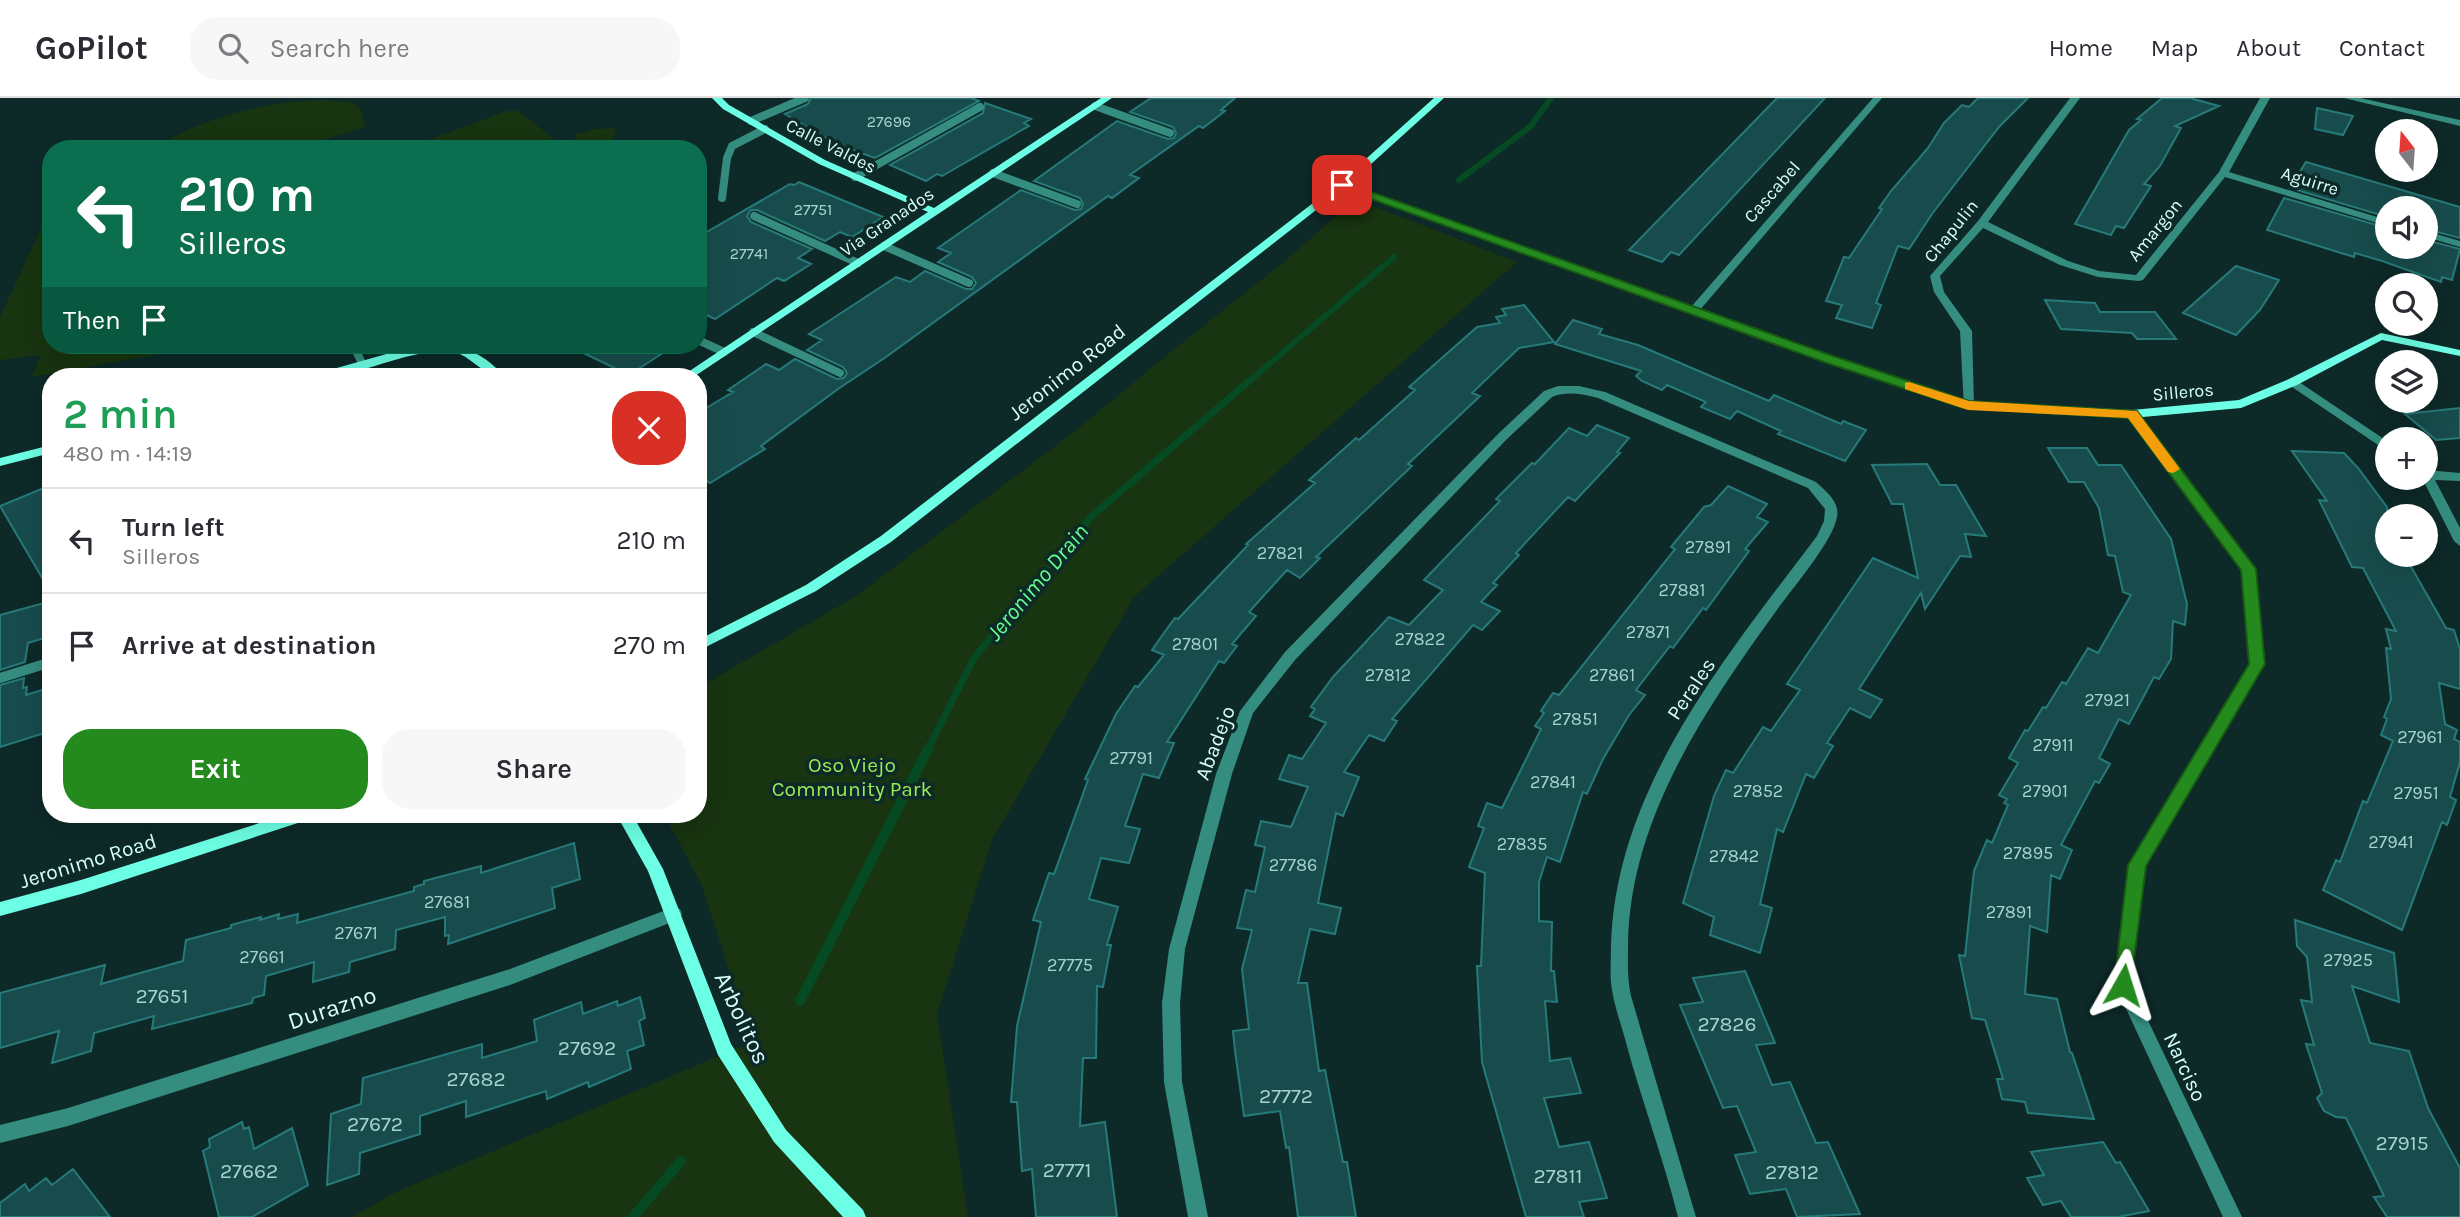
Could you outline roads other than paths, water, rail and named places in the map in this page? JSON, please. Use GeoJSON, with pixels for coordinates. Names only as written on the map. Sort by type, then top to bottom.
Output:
{"type":"FeatureCollection","features":[{"type":"Feature","properties":{"kind":"street","name":"Calle Valdes"},"geometry":{"type":"LineString","coordinates":[[717,98],[751,121],[855,177],[935,212]]}},
{"type":"Feature","properties":{"kind":"street","name":"Via Granados"},"geometry":{"type":"LineString","coordinates":[[700,368],[1107,98]]}},
{"type":"Feature","properties":{"kind":"street","name":"Jeronimo Road"},"geometry":{"type":"LineString","coordinates":[[707,641],[811,588],[886,539],[1342,185],[1439,98]]}},
{"type":"Feature","properties":{"kind":"street","name":"Cascabel"},"geometry":{"type":"LineString","coordinates":[[1695,309],[1878,98]]}},
{"type":"Feature","properties":{"kind":"street","name":"Chapulin"},"geometry":{"type":"LineString","coordinates":[[1968,405],[1966,331],[1939,292],[1935,276],[1982,223],[2075,98]]}},
{"type":"Feature","properties":{"kind":"street","name":"Amargon"},"geometry":{"type":"LineString","coordinates":[[1982,223],[2064,263],[2098,274],[2139,278],[2223,173],[2265,98]]}},
{"type":"Feature","properties":{"kind":"street"},"geometry":{"type":"LineString","coordinates":[[2348,98],[2460,123]]}},
{"type":"Feature","properties":{"kind":"street","name":"Aguirre"},"geometry":{"type":"LineString","coordinates":[[2223,173],[2375,219]]}},
{"type":"Feature","properties":{"kind":"street","name":"Silleros"},"geometry":{"type":"LineString","coordinates":[[1342,185],[1829,359],[1968,405],[2132,414],[2241,404],[2293,382],[2381,336],[2460,353]]}},
{"type":"Feature","properties":{"kind":"street"},"geometry":{"type":"LineString","coordinates":[[2438,238],[2460,244]]}},
{"type":"Feature","properties":{"kind":"street"},"geometry":{"type":"LineString","coordinates":[[352,368],[404,354]]}},
{"type":"Feature","properties":{"kind":"street"},"geometry":{"type":"LineString","coordinates":[[468,354],[487,368]]}},
{"type":"Feature","properties":{"kind":"street"},"geometry":{"type":"LineString","coordinates":[[2293,382],[2375,439]]}},
{"type":"Feature","properties":{"kind":"street","name":"Perales"},"geometry":{"type":"LineString","coordinates":[[1548,394],[1558,390],[1591,391],[1699,435],[1812,485],[1831,505],[1834,516],[1822,538],[1685,733],[1650,806],[1622,892],[1619,978],[1641,1069],[1687,1217]]}},
{"type":"Feature","properties":{"kind":"street","name":"Abadejo"},"geometry":{"type":"LineString","coordinates":[[1198,1217],[1173,1082],[1171,1003],[1177,949],[1198,864],[1224,774],[1247,711],[1315,628],[1548,394]]}},
{"type":"Feature","properties":{"kind":"street","name":"Narciso"},"geometry":{"type":"LineString","coordinates":[[2132,414],[2248,569],[2257,664],[2137,865],[2123,985],[2233,1217]]}},
{"type":"Feature","properties":{"kind":"street"},"geometry":{"type":"LineString","coordinates":[[0,462],[42,451]]}},
{"type":"Feature","properties":{"kind":"street"},"geometry":{"type":"LineString","coordinates":[[2438,476],[2460,477]]}},
{"type":"Feature","properties":{"kind":"street"},"geometry":{"type":"LineString","coordinates":[[2434,490],[2460,541]]}},
{"type":"Feature","properties":{"kind":"street","name":"Jeronimo Road"},"geometry":{"type":"LineString","coordinates":[[0,909],[81,887],[279,823]]}},
{"type":"Feature","properties":{"kind":"street","name":"Arbolitos"},"geometry":{"type":"LineString","coordinates":[[629,823],[655,869],[674,914],[724,1049],[780,1136],[856,1217]]}},
{"type":"Feature","properties":{"kind":"street","name":"Durazno"},"geometry":{"type":"LineString","coordinates":[[0,1134],[68,1117],[510,977],[674,914]]}},
{"type":"Feature","properties":{"kind":"lane"},"geometry":{"type":"LineString","coordinates":[[751,121],[805,98]]}},
{"type":"Feature","properties":{"kind":"lane"},"geometry":{"type":"LineString","coordinates":[[1095,106],[1170,133]]}},
{"type":"Feature","properties":{"kind":"lane"},"geometry":{"type":"LineString","coordinates":[[855,177],[980,107]]}},
{"type":"Feature","properties":{"kind":"lane"},"geometry":{"type":"LineString","coordinates":[[722,198],[727,158],[733,146],[765,129]]}},
{"type":"Feature","properties":{"kind":"lane"},"geometry":{"type":"LineString","coordinates":[[993,173],[1077,204]]}},
{"type":"Feature","properties":{"kind":"lane"},"geometry":{"type":"LineString","coordinates":[[754,216],[858,263]]}},
{"type":"Feature","properties":{"kind":"lane"},"geometry":{"type":"LineString","coordinates":[[884,246],[969,283]]}},
{"type":"Feature","properties":{"kind":"lane"},"geometry":{"type":"LineString","coordinates":[[753,332],[840,373]]}},
{"type":"Feature","properties":{"kind":"lane"},"geometry":{"type":"LineString","coordinates":[[707,344],[724,352]]}},
{"type":"Feature","properties":{"kind":"lane"},"geometry":{"type":"LineString","coordinates":[[358,354],[363,365]]}},
{"type":"Feature","properties":{"kind":"lane"},"geometry":{"type":"LineString","coordinates":[[0,678],[42,665]]}},
{"type":"Feature","properties":{"kind":"waterway","name":"Jeronimo Drain"},"geometry":{"type":"LineString","coordinates":[[1459,180],[1531,126],[1551,98]]}},
{"type":"Feature","properties":{"kind":"waterway","name":"Jeronimo Drain"},"geometry":{"type":"LineString","coordinates":[[1246,384],[1394,257]]}},
{"type":"Feature","properties":{"kind":"waterway","name":"Jeronimo Drain"},"geometry":{"type":"LineString","coordinates":[[928,749],[974,658],[1092,516],[1248,382]]}},
{"type":"Feature","properties":{"kind":"waterway","name":"Jeronimo Drain"},"geometry":{"type":"LineString","coordinates":[[800,1001],[929,747]]}},
{"type":"Feature","properties":{"kind":"waterway","name":"Jeronimo Drain"},"geometry":{"type":"LineString","coordinates":[[633,1217],[681,1161]]}},
{"type":"Feature","properties":{"kind":"park label","name":"Oso Viejo Community Park"},"geometry":{"type":"Point","coordinates":[852,777]}}]}
